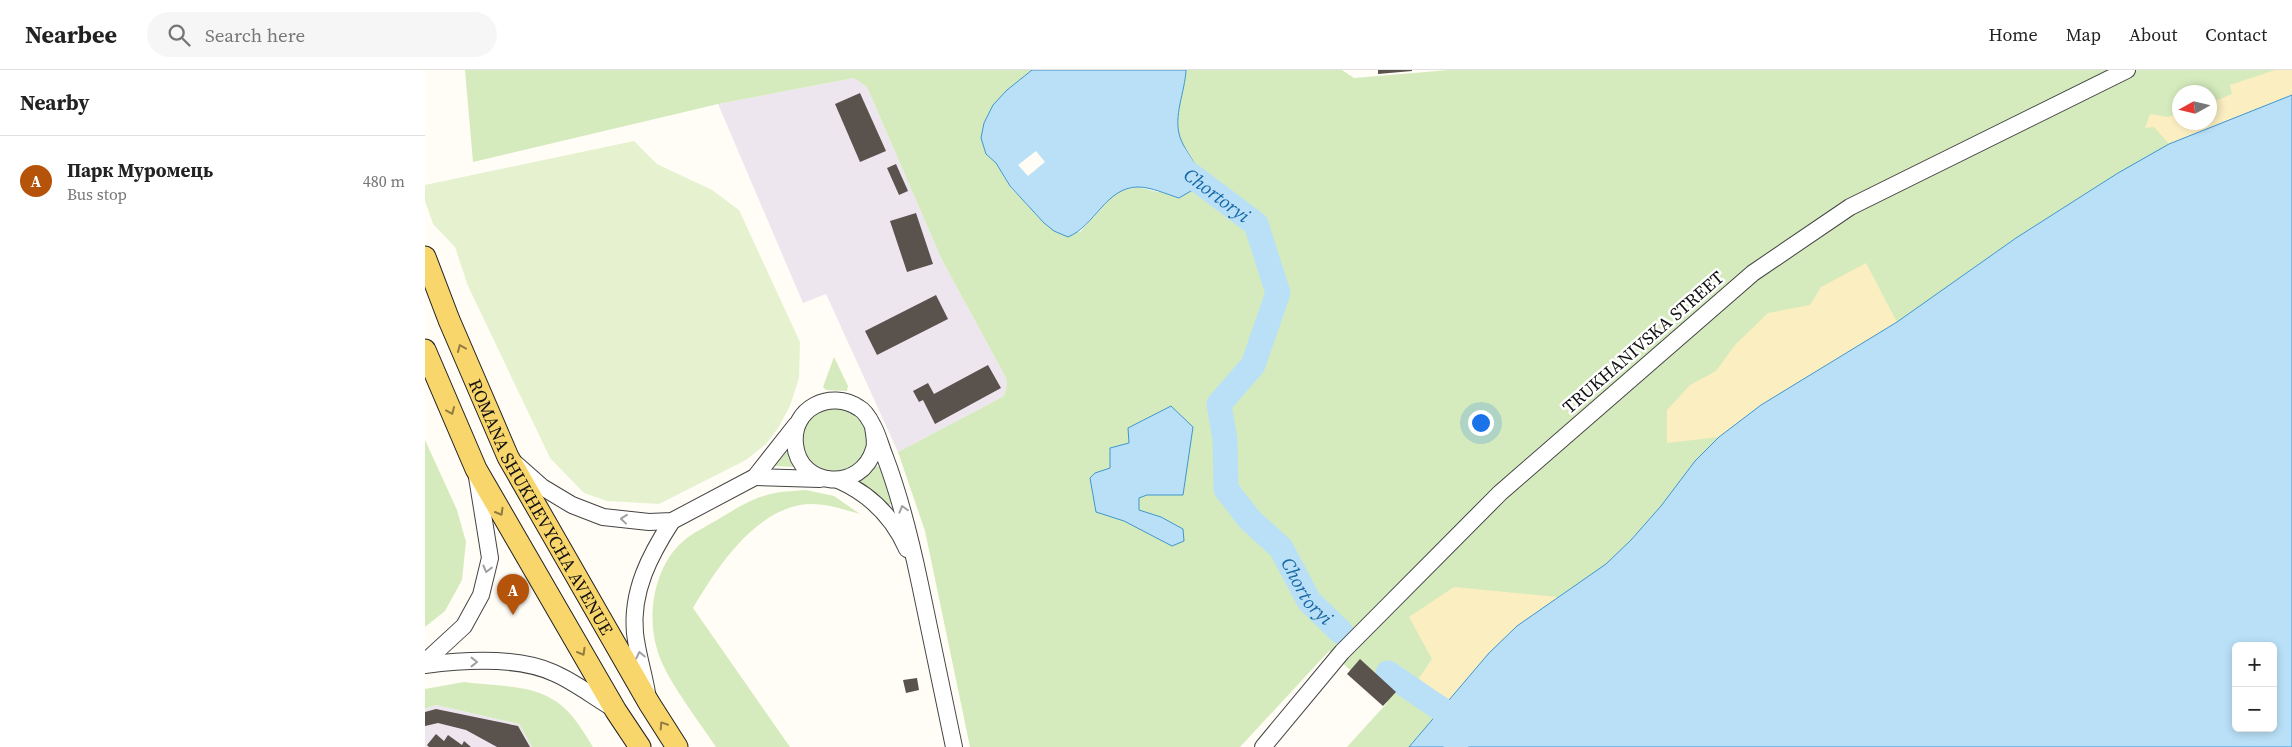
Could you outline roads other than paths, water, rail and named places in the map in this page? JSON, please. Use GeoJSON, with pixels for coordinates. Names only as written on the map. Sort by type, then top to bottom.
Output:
{"type":"FeatureCollection","features":[{"type":"Feature","properties":{"kind":"main road","name":"ROMANA SHUKHEVYCHA AVENUE"},"geometry":{"type":"LineString","coordinates":[[425,257],[449,320],[508,457],[649,703],[677,747]]}},
{"type":"Feature","properties":{"kind":"main road","name":"ROMANA SHUKHEVYCHA AVENUE"},"geometry":{"type":"LineString","coordinates":[[425,350],[476,470],[616,711],[640,747]]}},
{"type":"Feature","properties":{"kind":"street","name":"TRUKHANIVSKA STREET"},"geometry":{"type":"LineString","coordinates":[[1263,747],[1334,664],[1342,652],[1500,493],[1753,273],[1850,207],[2127,70]]}},
{"type":"Feature","properties":{"kind":"street"},"geometry":{"type":"LineString","coordinates":[[755,478],[810,407],[825,400],[843,400],[861,408],[873,426],[895,481],[909,529],[954,747]]}},
{"type":"Feature","properties":{"kind":"street"},"geometry":{"type":"LineString","coordinates":[[800,419],[794,436],[795,447],[809,472],[858,489],[884,512],[902,537],[918,574]]}},
{"type":"Feature","properties":{"kind":"street"},"geometry":{"type":"LineString","coordinates":[[508,457],[542,487],[572,505],[603,517],[649,522],[672,521],[755,478],[777,476],[832,480],[857,474],[867,464],[875,447],[873,426]]}},
{"type":"Feature","properties":{"kind":"street"},"geometry":{"type":"LineString","coordinates":[[425,664],[464,626],[481,595],[490,558],[476,470]]}},
{"type":"Feature","properties":{"kind":"street"},"geometry":{"type":"LineString","coordinates":[[649,703],[635,632],[637,601],[643,573],[672,521]]}},
{"type":"Feature","properties":{"kind":"street"},"geometry":{"type":"LineString","coordinates":[[425,664],[492,662],[531,666],[554,673],[616,711]]}},
{"type":"Feature","properties":{"kind":"water"},"geometry":{"type":"Polygon","coordinates":[[[1032,70],[1186,70],[1178,129],[1181,141],[1199,172],[1196,188],[1179,198],[1148,188],[1127,189],[1117,193],[1077,232],[1068,237],[1054,231],[1044,223],[1010,186],[996,163],[986,154],[981,138],[984,123],[993,105],[1007,90],[1032,70]]]}},
{"type":"Feature","properties":{"kind":"water"},"geometry":{"type":"Polygon","coordinates":[[[2292,95],[2292,747],[1409,747],[1489,653],[1517,626],[1606,564],[1631,540],[1661,506],[1695,461],[1719,437],[1761,405],[1897,322],[2016,238],[2118,173],[2169,144],[2204,130],[2217,130],[2217,125],[2292,95]]]}},
{"type":"Feature","properties":{"kind":"water"},"geometry":{"type":"Polygon","coordinates":[[[1171,406],[1193,427],[1183,495],[1147,495],[1139,498],[1139,510],[1161,517],[1183,529],[1184,541],[1172,546],[1124,521],[1096,512],[1090,478],[1095,473],[1110,468],[1110,448],[1129,443],[1128,428],[1171,406]]]}},
{"type":"Feature","properties":{"kind":"waterway","name":"Chortoryi"},"geometry":{"type":"LineString","coordinates":[[1175,156],[1184,170],[1256,224],[1278,293],[1253,365],[1219,404],[1225,440],[1226,489],[1250,520],[1281,548],[1309,601],[1341,632]]}},
{"type":"Feature","properties":{"kind":"waterway","name":"Chortoryi"},"geometry":{"type":"LineString","coordinates":[[1388,673],[1454,718],[1456,747]]}},
{"type":"Feature","properties":{"kind":"place","name":"Парк Муромець"},"geometry":{"type":"Point","coordinates":[513,615]}}]}
